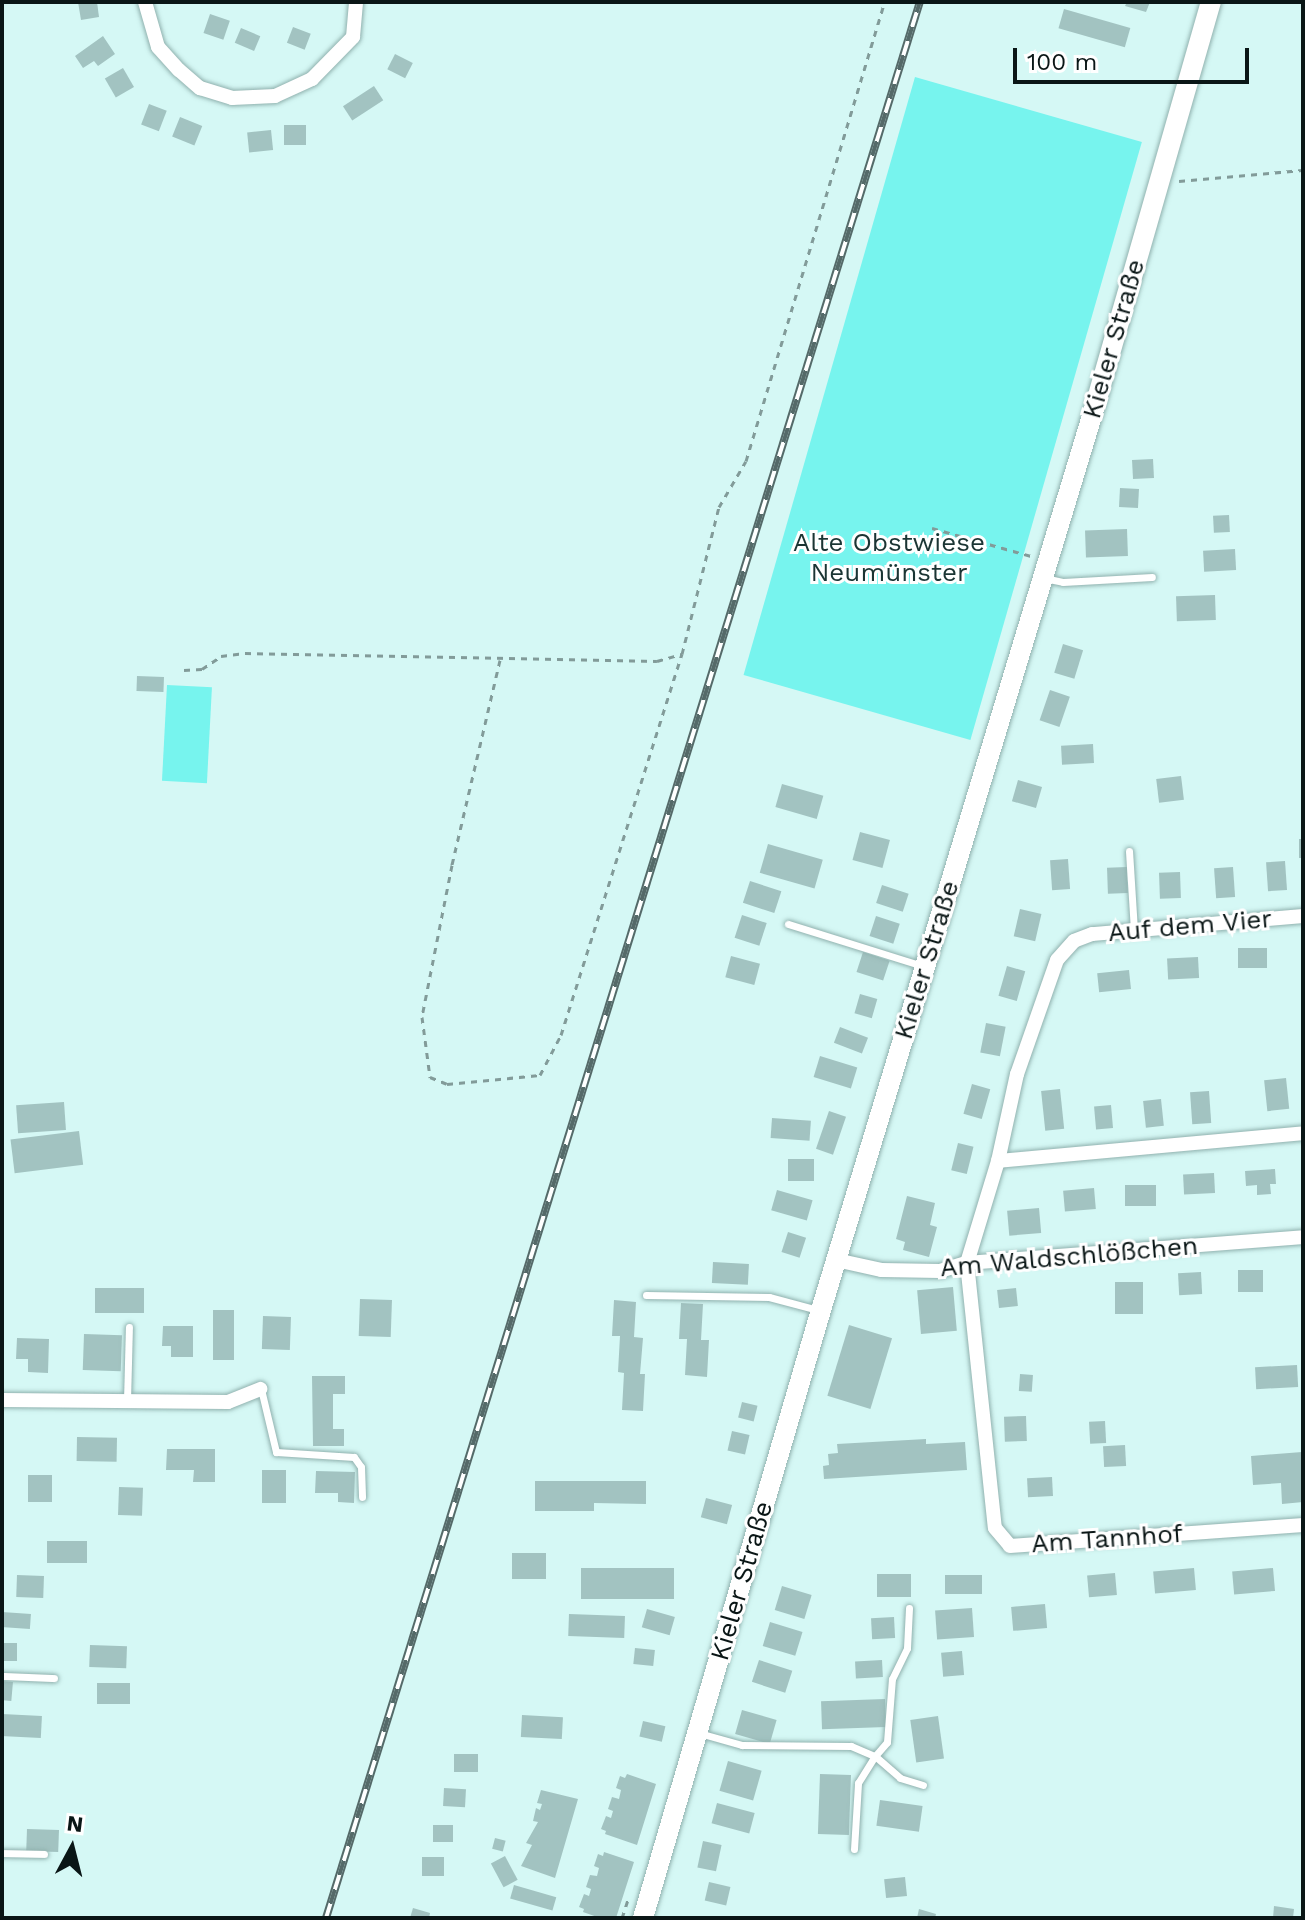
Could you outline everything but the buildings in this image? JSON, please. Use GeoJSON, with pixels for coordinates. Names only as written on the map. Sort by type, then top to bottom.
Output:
{"type":"FeatureCollection","features":[{"type":"Feature","properties":{"kind":"main road","name":"Kieler Straße"},"geometry":{"type":"LineString","coordinates":[[643,1918],[1211,2]]}},
{"type":"Feature","properties":{"kind":"street"},"geometry":{"type":"LineString","coordinates":[[145,2],[158,47],[200,88],[232,98],[275,96],[312,79],[353,37],[356,2]]}},
{"type":"Feature","properties":{"kind":"street","name":"Auf dem Vier"},"geometry":{"type":"LineString","coordinates":[[967,1263],[998,1161],[1017,1074],[1057,960],[1074,941],[1092,934],[1303,916]]}},
{"type":"Feature","properties":{"kind":"street"},"geometry":{"type":"LineString","coordinates":[[998,1161],[1303,1133]]}},
{"type":"Feature","properties":{"kind":"street","name":"Am Waldschlößchen"},"geometry":{"type":"LineString","coordinates":[[836,1260],[881,1270],[940,1271],[967,1263],[1303,1237]]}},
{"type":"Feature","properties":{"kind":"street","name":"Am Tannhof"},"geometry":{"type":"LineString","coordinates":[[967,1263],[995,1528],[1010,1546],[1303,1525]]}},
{"type":"Feature","properties":{"kind":"street"},"geometry":{"type":"LineString","coordinates":[[2,1400],[228,1402],[261,1389]]}},
{"type":"Feature","properties":{"kind":"lane"},"geometry":{"type":"LineString","coordinates":[[1042,577],[1063,582],[1152,577]]}},
{"type":"Feature","properties":{"kind":"lane"},"geometry":{"type":"LineString","coordinates":[[1129,851],[1134,930]]}},
{"type":"Feature","properties":{"kind":"lane"},"geometry":{"type":"LineString","coordinates":[[788,924],[925,966]]}},
{"type":"Feature","properties":{"kind":"lane"},"geometry":{"type":"LineString","coordinates":[[646,1295],[769,1297],[821,1310]]}},
{"type":"Feature","properties":{"kind":"lane"},"geometry":{"type":"LineString","coordinates":[[127,1401],[129,1327]]}},
{"type":"Feature","properties":{"kind":"lane"},"geometry":{"type":"LineString","coordinates":[[261,1389],[276,1452],[354,1457],[361,1467],[362,1497]]}},
{"type":"Feature","properties":{"kind":"lane"},"geometry":{"type":"LineString","coordinates":[[854,1849],[858,1783],[887,1742],[892,1679],[907,1648],[909,1608]]}},
{"type":"Feature","properties":{"kind":"lane"},"geometry":{"type":"LineString","coordinates":[[2,1676],[54,1678]]}},
{"type":"Feature","properties":{"kind":"lane"},"geometry":{"type":"LineString","coordinates":[[697,1733],[742,1745],[851,1746],[875,1756],[900,1778],[923,1785]]}},
{"type":"Feature","properties":{"kind":"lane"},"geometry":{"type":"LineString","coordinates":[[2,1853],[44,1854]]}},
{"type":"Feature","properties":{"kind":"path"},"geometry":{"type":"LineString","coordinates":[[500,660],[452,865],[422,1017],[430,1077],[447,1084],[540,1075],[561,1035],[682,654],[719,507],[746,461],[885,2]]}},
{"type":"Feature","properties":{"kind":"path"},"geometry":{"type":"LineString","coordinates":[[1159,182],[1303,170]]}},
{"type":"Feature","properties":{"kind":"path"},"geometry":{"type":"LineString","coordinates":[[932,528],[1031,556]]}},
{"type":"Feature","properties":{"kind":"path"},"geometry":{"type":"LineString","coordinates":[[184,670],[202,669],[221,656],[245,653],[657,661],[682,654]]}},
{"type":"Feature","properties":{"kind":"green space","name":"Alte Obstwiese Neumünster"},"geometry":{"type":"Polygon","coordinates":[[[915,77],[1142,142],[970,740],[744,675],[915,77]]]}},
{"type":"Feature","properties":{"kind":"green space"},"geometry":{"type":"Polygon","coordinates":[[[167,685],[212,687],[207,783],[162,781],[167,685]]]}},
{"type":"Feature","properties":{"kind":"railway"},"geometry":{"type":"LineString","coordinates":[[326,1918],[920,2]]}}]}
